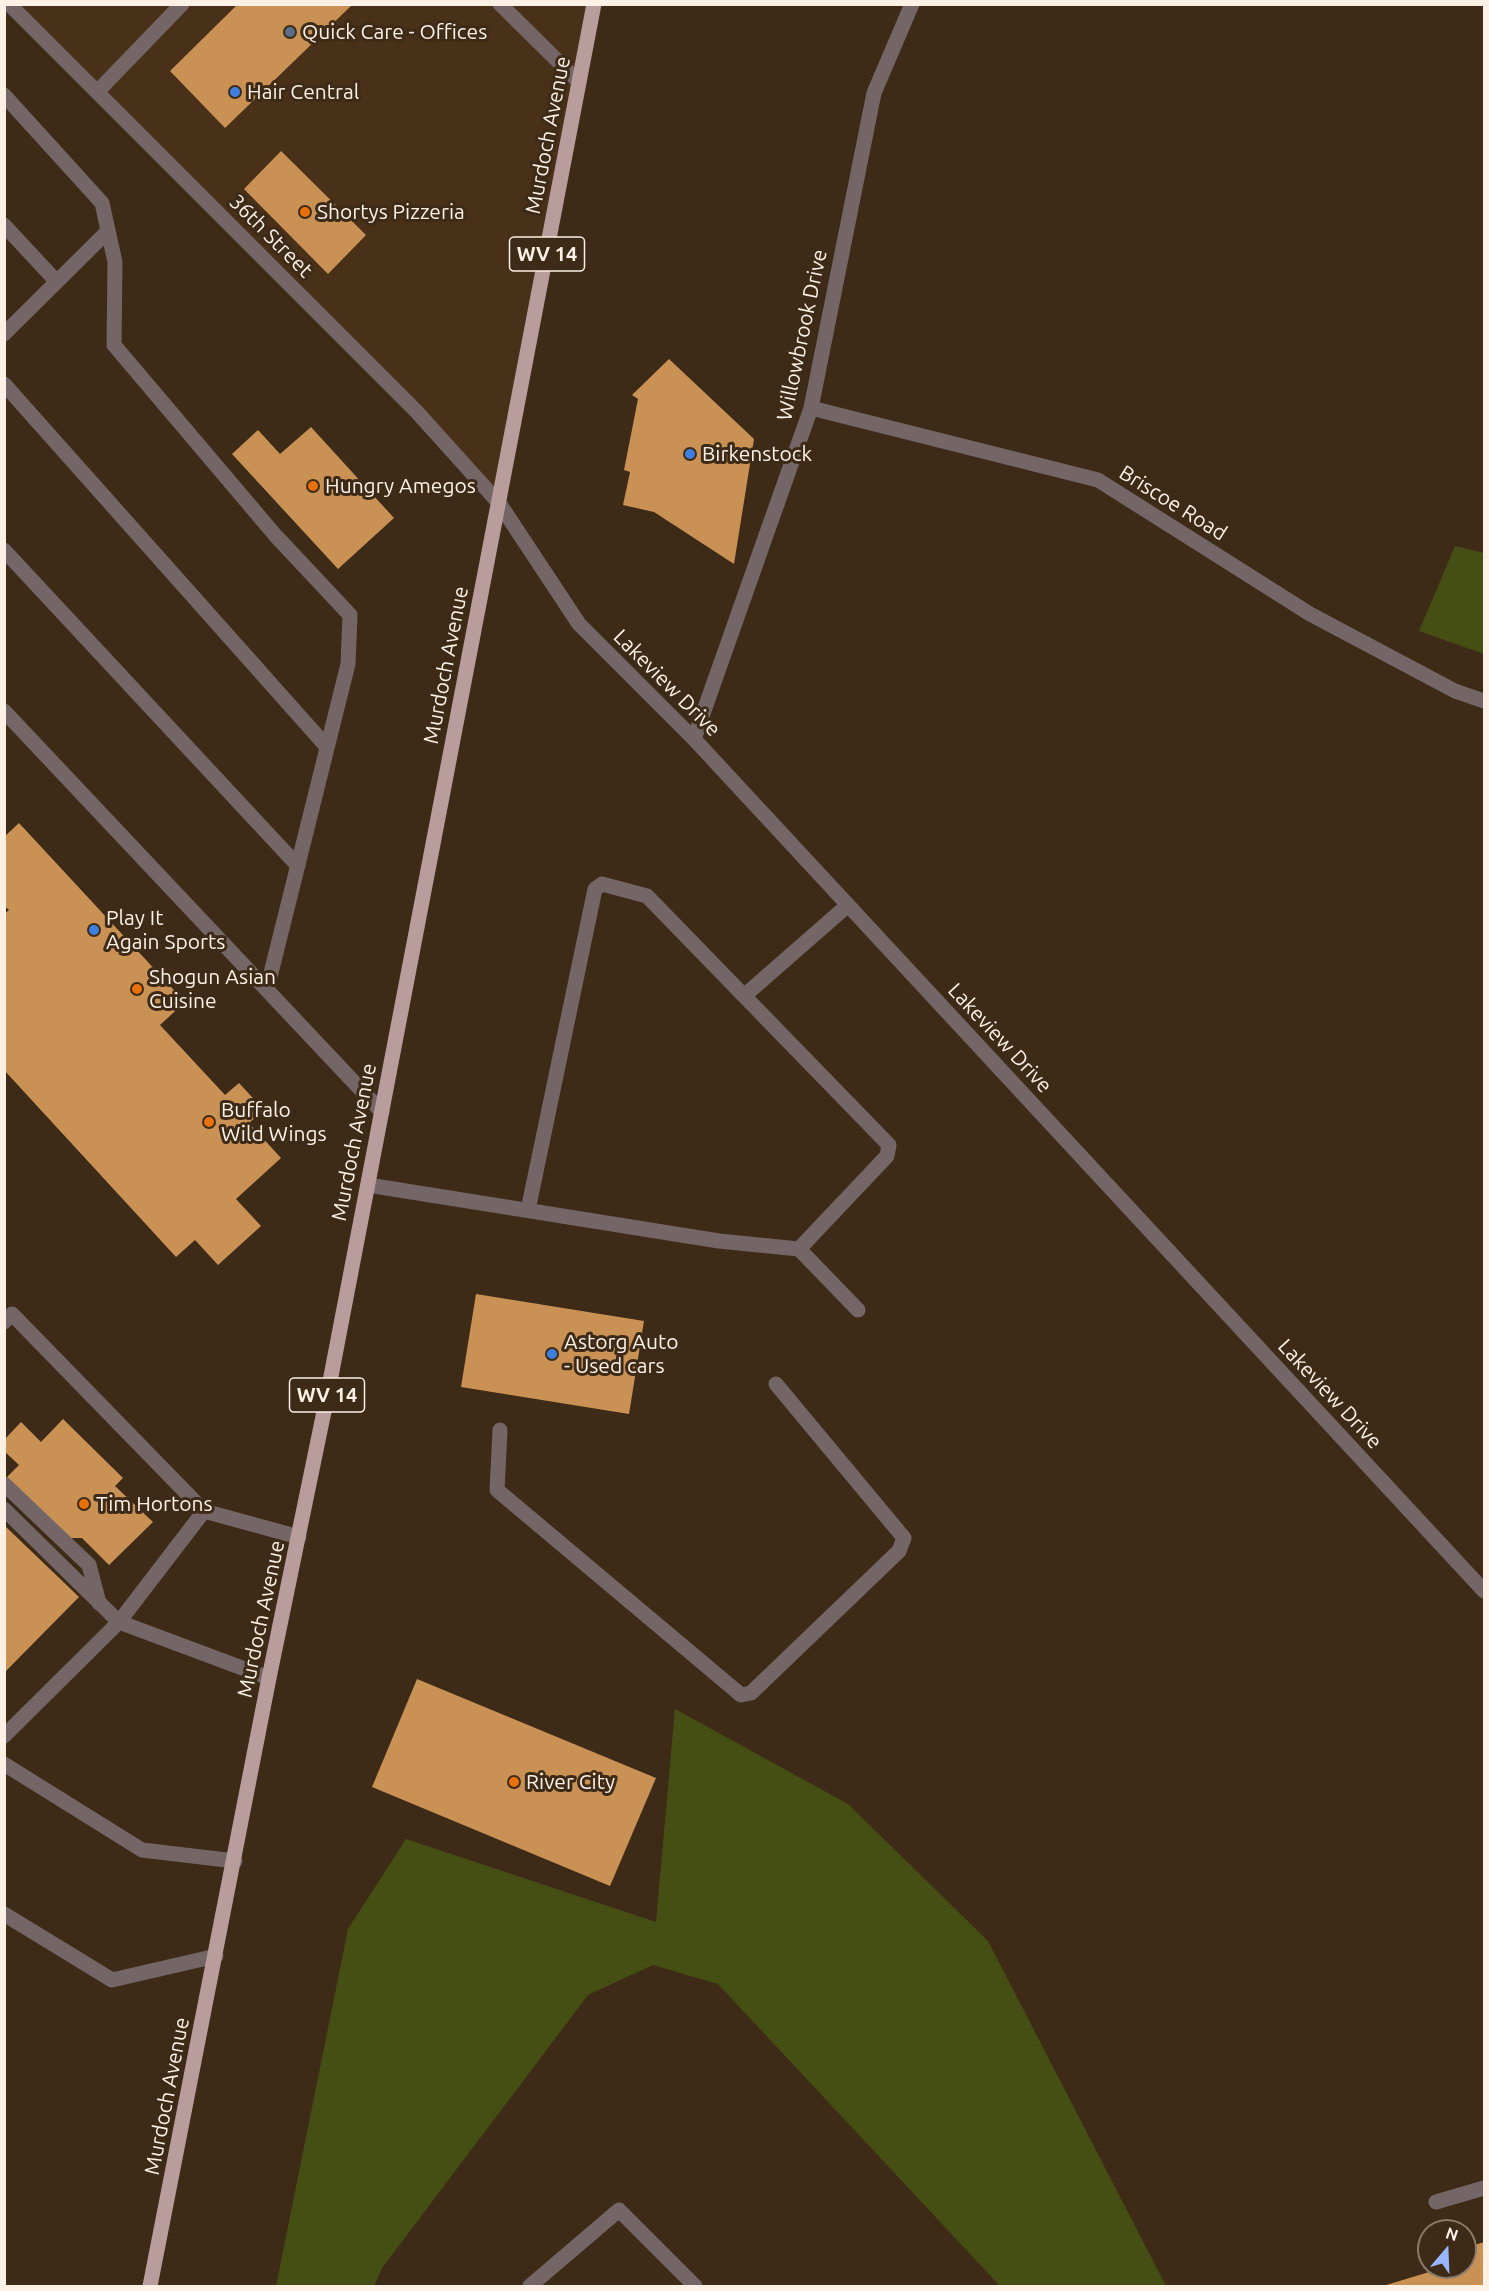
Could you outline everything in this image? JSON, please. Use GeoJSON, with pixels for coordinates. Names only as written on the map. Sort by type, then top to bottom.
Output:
{"type":"FeatureCollection","features":[{"type":"Feature","properties":{"kind":"main road","name":"Murdoch Avenue"},"geometry":{"type":"LineString","coordinates":[[150,2286],[368,1185],[594,4]]}},
{"type":"Feature","properties":{"kind":"street","name":"36th Street"},"geometry":{"type":"LineString","coordinates":[[9,4],[416,411],[499,502]]}},
{"type":"Feature","properties":{"kind":"street"},"geometry":{"type":"LineString","coordinates":[[97,92],[182,4]]}},
{"type":"Feature","properties":{"kind":"street"},"geometry":{"type":"LineString","coordinates":[[500,4],[579,82]]}},
{"type":"Feature","properties":{"kind":"street","name":"Willowbrook Drive"},"geometry":{"type":"LineString","coordinates":[[694,739],[811,408],[874,93],[912,4]]}},
{"type":"Feature","properties":{"kind":"street"},"geometry":{"type":"LineString","coordinates":[[4,95],[102,203],[115,262],[114,345],[274,535],[350,615],[348,664],[267,989]]}},
{"type":"Feature","properties":{"kind":"street"},"geometry":{"type":"LineString","coordinates":[[4,225],[56,281]]}},
{"type":"Feature","properties":{"kind":"street"},"geometry":{"type":"LineString","coordinates":[[4,334],[108,231]]}},
{"type":"Feature","properties":{"kind":"street"},"geometry":{"type":"LineString","coordinates":[[4,384],[327,747]]}},
{"type":"Feature","properties":{"kind":"street","name":"Briscoe Road"},"geometry":{"type":"LineString","coordinates":[[811,408],[1098,480],[1310,614],[1455,691],[1485,701]]}},
{"type":"Feature","properties":{"kind":"street","name":"Lakeview Drive"},"geometry":{"type":"LineString","coordinates":[[499,502],[579,624],[694,739],[1485,1592]]}},
{"type":"Feature","properties":{"kind":"street"},"geometry":{"type":"LineString","coordinates":[[4,549],[298,867]]}},
{"type":"Feature","properties":{"kind":"street"},"geometry":{"type":"LineString","coordinates":[[4,711],[382,1112]]}},
{"type":"Feature","properties":{"kind":"street"},"geometry":{"type":"LineString","coordinates":[[528,1210],[595,889],[602,884],[647,896],[889,1145],[887,1156],[799,1249]]}},
{"type":"Feature","properties":{"kind":"street"},"geometry":{"type":"LineString","coordinates":[[744,996],[848,905]]}},
{"type":"Feature","properties":{"kind":"street"},"geometry":{"type":"LineString","coordinates":[[368,1185],[719,1240],[799,1249],[858,1310]]}},
{"type":"Feature","properties":{"kind":"street"},"geometry":{"type":"LineString","coordinates":[[4,1322],[12,1314],[204,1511],[299,1537]]}},
{"type":"Feature","properties":{"kind":"street"},"geometry":{"type":"LineString","coordinates":[[500,1430],[497,1490],[741,1695],[751,1692],[899,1551],[904,1538],[776,1384]]}},
{"type":"Feature","properties":{"kind":"street"},"geometry":{"type":"LineString","coordinates":[[4,1484],[88,1565],[100,1604]]}},
{"type":"Feature","properties":{"kind":"street"},"geometry":{"type":"LineString","coordinates":[[4,1509],[119,1622],[269,1678]]}},
{"type":"Feature","properties":{"kind":"street"},"geometry":{"type":"LineString","coordinates":[[4,1736],[119,1622],[204,1511]]}},
{"type":"Feature","properties":{"kind":"street"},"geometry":{"type":"LineString","coordinates":[[4,1764],[142,1850],[235,1861]]}},
{"type":"Feature","properties":{"kind":"street"},"geometry":{"type":"LineString","coordinates":[[4,1914],[112,1980],[216,1956]]}},
{"type":"Feature","properties":{"kind":"street"},"geometry":{"type":"LineString","coordinates":[[1436,2202],[1485,2188]]}},
{"type":"Feature","properties":{"kind":"street"},"geometry":{"type":"LineString","coordinates":[[530,2286],[618,2210],[695,2286]]}},
{"type":"Feature","properties":{"kind":"shaded area"},"geometry":{"type":"Polygon","coordinates":[[[9,5],[594,5],[499,503],[9,5]]]}},
{"type":"Feature","properties":{"kind":"green space"},"geometry":{"type":"Polygon","coordinates":[[[1455,546],[1484,553],[1484,654],[1419,631],[1455,546]]]}},
{"type":"Feature","properties":{"kind":"green space"},"geometry":{"type":"Polygon","coordinates":[[[675,1709],[848,1804],[988,1941],[1166,2286],[1000,2286],[718,1984],[653,1965],[588,1995],[382,2268],[374,2286],[276,2286],[348,1929],[406,1839],[656,1922],[675,1709]]]}},
{"type":"Feature","properties":{"kind":"building"},"geometry":{"type":"Polygon","coordinates":[[[238,4],[353,4],[225,128],[170,71],[238,4]]]}},
{"type":"Feature","properties":{"kind":"building","name":"Shortys Pizzeria"},"geometry":{"type":"Polygon","coordinates":[[[281,151],[366,235],[328,274],[244,189],[281,151]]]}},
{"type":"Feature","properties":{"kind":"building","name":"Birkenstock"},"geometry":{"type":"Polygon","coordinates":[[[669,359],[754,439],[734,564],[654,512],[623,505],[630,472],[624,470],[638,399],[632,395],[669,359]]]}},
{"type":"Feature","properties":{"kind":"building","name":"Hungry Amegos"},"geometry":{"type":"Polygon","coordinates":[[[311,427],[394,518],[338,569],[232,454],[258,430],[280,454],[311,427]]]}},
{"type":"Feature","properties":{"kind":"building"},"geometry":{"type":"Polygon","coordinates":[[[19,823],[185,1002],[160,1025],[225,1095],[239,1083],[264,1110],[249,1123],[281,1158],[236,1199],[261,1226],[218,1265],[195,1240],[176,1257],[4,1070],[4,914],[9,910],[4,906],[4,837],[19,823]]]}},
{"type":"Feature","properties":{"kind":"building","name":"Astorg Auto - Used cars"},"geometry":{"type":"Polygon","coordinates":[[[476,1294],[644,1321],[629,1414],[461,1387],[476,1294]]]}},
{"type":"Feature","properties":{"kind":"building","name":"Tim Hortons"},"geometry":{"type":"Polygon","coordinates":[[[63,1419],[123,1478],[115,1486],[153,1522],[109,1565],[82,1538],[69,1538],[7,1477],[19,1465],[4,1451],[4,1440],[21,1422],[41,1442],[63,1419]]]}},
{"type":"Feature","properties":{"kind":"building"},"geometry":{"type":"Polygon","coordinates":[[[4,1525],[79,1597],[4,1673],[4,1525]]]}},
{"type":"Feature","properties":{"kind":"building","name":"River City"},"geometry":{"type":"Polygon","coordinates":[[[417,1679],[656,1778],[610,1886],[372,1787],[417,1679]]]}},
{"type":"Feature","properties":{"kind":"building"},"geometry":{"type":"Polygon","coordinates":[[[1484,2242],[1484,2286],[1383,2286],[1417,2276],[1417,2279],[1477,2279],[1477,2244],[1484,2242]]]}},
{"type":"Feature","properties":{"kind":"place","name":"Quick Care - Offices"},"geometry":{"type":"Point","coordinates":[290,32]}},
{"type":"Feature","properties":{"kind":"place","name":"Hair Central"},"geometry":{"type":"Point","coordinates":[235,92]}},
{"type":"Feature","properties":{"kind":"place","name":"Shortys Pizzeria"},"geometry":{"type":"Point","coordinates":[305,212]}},
{"type":"Feature","properties":{"kind":"place","name":"Birkenstock"},"geometry":{"type":"Point","coordinates":[690,454]}},
{"type":"Feature","properties":{"kind":"place","name":"Hungry Amegos"},"geometry":{"type":"Point","coordinates":[313,486]}},
{"type":"Feature","properties":{"kind":"place","name":"Play It Again Sports"},"geometry":{"type":"Point","coordinates":[94,930]}},
{"type":"Feature","properties":{"kind":"place","name":"Shogun Asian Cuisine"},"geometry":{"type":"Point","coordinates":[137,989]}},
{"type":"Feature","properties":{"kind":"place","name":"Buffalo Wild Wings"},"geometry":{"type":"Point","coordinates":[209,1122]}},
{"type":"Feature","properties":{"kind":"place","name":"Astorg Auto - Used cars"},"geometry":{"type":"Point","coordinates":[552,1354]}},
{"type":"Feature","properties":{"kind":"place","name":"Tim Hortons"},"geometry":{"type":"Point","coordinates":[84,1504]}},
{"type":"Feature","properties":{"kind":"place","name":"River City"},"geometry":{"type":"Point","coordinates":[514,1782]}}]}
